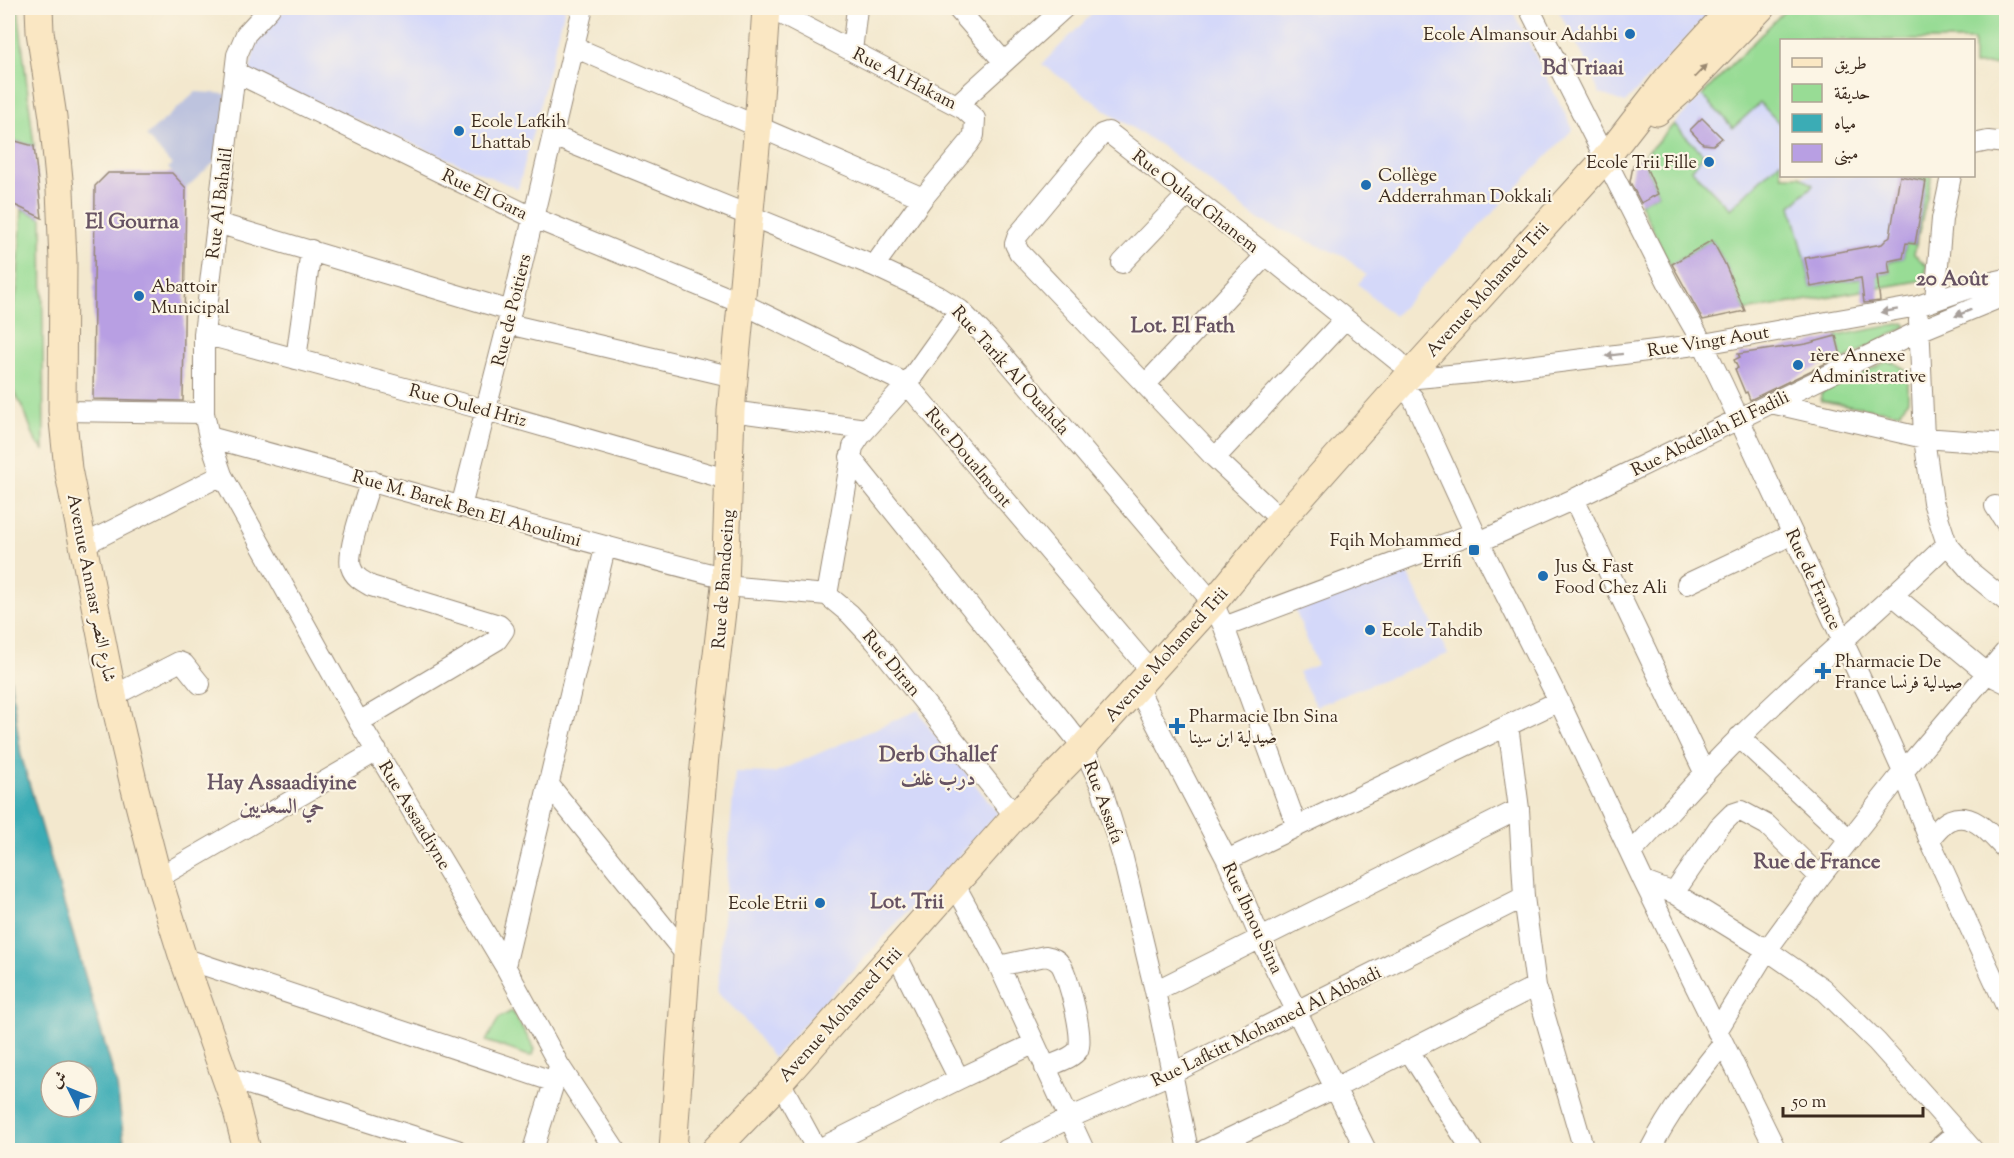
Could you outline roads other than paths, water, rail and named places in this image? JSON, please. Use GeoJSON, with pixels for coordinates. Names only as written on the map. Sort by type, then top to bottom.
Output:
{"type":"FeatureCollection","features":[{"type":"Feature","properties":{"kind":"street","name":"Avenue Annasr شارع النصر"},"geometry":{"type":"LineString","coordinates":[[39,8],[60,190],[63,261],[62,411],[68,469],[113,696],[158,878],[183,958],[236,1107],[246,1150]]}},
{"type":"Feature","properties":{"kind":"street","name":"Rue Al Bahalil"},"geometry":{"type":"LineString","coordinates":[[222,475],[209,437],[204,413],[204,334],[237,55],[246,34],[270,8]]}},
{"type":"Feature","properties":{"kind":"street","name":"Rue de Poitiers"},"geometry":{"type":"LineString","coordinates":[[461,507],[534,218],[583,8]]}},
{"type":"Feature","properties":{"kind":"street","name":"Rue Al Hakam"},"geometry":{"type":"LineString","coordinates":[[768,8],[957,105],[975,119],[974,135],[923,198],[874,266]]}},
{"type":"Feature","properties":{"kind":"street","name":"Rue de Bandoeing"},"geometry":{"type":"LineString","coordinates":[[674,1150],[687,956],[705,756],[725,582],[731,411],[768,8]]}},
{"type":"Feature","properties":{"kind":"street"},"geometry":{"type":"LineString","coordinates":[[852,51],[857,8]]}},
{"type":"Feature","properties":{"kind":"street"},"geometry":{"type":"LineString","coordinates":[[957,8],[1004,62]]}},
{"type":"Feature","properties":{"kind":"street"},"geometry":{"type":"LineString","coordinates":[[957,105],[1064,8]]}},
{"type":"Feature","properties":{"kind":"street","name":"Rue de France"},"geometry":{"type":"LineString","coordinates":[[1529,8],[1608,155],[1669,285],[1703,344],[1739,419],[1903,772],[1929,839],[2007,1006]]}},
{"type":"Feature","properties":{"kind":"street","name":"Avenue Mohamed Trii"},"geometry":{"type":"LineString","coordinates":[[715,1150],[780,1082],[1015,816],[1083,747],[1213,603],[1401,376],[1608,155],[1668,78],[1732,8]]}},
{"type":"Feature","properties":{"kind":"street","name":"Avenue Mohamed Trii"},"geometry":{"type":"LineString","coordinates":[[1608,155],[1683,89],[1761,8]]}},
{"type":"Feature","properties":{"kind":"street"},"geometry":{"type":"LineString","coordinates":[[574,46],[923,198]]}},
{"type":"Feature","properties":{"kind":"street","name":"Rue El Gara"},"geometry":{"type":"LineString","coordinates":[[235,72],[534,218],[741,303]]}},
{"type":"Feature","properties":{"kind":"street","name":"Rue Oulad Ghanem"},"geometry":{"type":"LineString","coordinates":[[1145,385],[1018,252],[1015,244],[1018,235],[1105,133],[1110,134],[1188,194],[1345,319],[1401,376],[1644,882],[1776,1150]]}},
{"type":"Feature","properties":{"kind":"street","name":"Rue Tarik Al Ouahda"},"geometry":{"type":"LineString","coordinates":[[553,136],[874,266],[938,296],[960,310],[1000,352],[1213,603],[1224,627],[1297,827]]}},
{"type":"Feature","properties":{"kind":"street"},"geometry":{"type":"LineString","coordinates":[[1975,144],[1988,141],[2007,143]]}},
{"type":"Feature","properties":{"kind":"street"},"geometry":{"type":"LineString","coordinates":[[1951,177],[1919,331],[1924,438],[1933,502],[1947,544],[1973,574],[2007,601]]}},
{"type":"Feature","properties":{"kind":"street"},"geometry":{"type":"LineString","coordinates":[[1122,263],[1188,194]]}},
{"type":"Feature","properties":{"kind":"street"},"geometry":{"type":"LineString","coordinates":[[217,223],[311,250],[509,318],[734,377]]}},
{"type":"Feature","properties":{"kind":"street"},"geometry":{"type":"LineString","coordinates":[[296,359],[311,250]]}},
{"type":"Feature","properties":{"kind":"street"},"geometry":{"type":"LineString","coordinates":[[1266,255],[1145,385],[1215,458],[1281,520]]}},
{"type":"Feature","properties":{"kind":"street","name":"Rue Vingt Aout"},"geometry":{"type":"LineString","coordinates":[[1401,376],[1472,373],[1703,344],[1926,303],[1979,285],[2007,279]]}},
{"type":"Feature","properties":{"kind":"street","name":"Rue Abdellah El Fadili"},"geometry":{"type":"LineString","coordinates":[[1224,627],[1477,537],[1574,499],[1919,331],[2007,295]]}},
{"type":"Feature","properties":{"kind":"street","name":"Rue Doualmont"},"geometry":{"type":"LineString","coordinates":[[741,303],[907,384],[1144,679]]}},
{"type":"Feature","properties":{"kind":"street"},"geometry":{"type":"LineString","coordinates":[[725,582],[827,595],[850,457],[857,441],[907,384],[960,310]]}},
{"type":"Feature","properties":{"kind":"street"},"geometry":{"type":"LineString","coordinates":[[1215,458],[1345,319]]}},
{"type":"Feature","properties":{"kind":"street","name":"Rue Ouled Hriz"},"geometry":{"type":"LineString","coordinates":[[204,334],[486,410],[730,480]]}},
{"type":"Feature","properties":{"kind":"street"},"geometry":{"type":"LineString","coordinates":[[1771,403],[1924,438],[2007,444]]}},
{"type":"Feature","properties":{"kind":"street"},"geometry":{"type":"LineString","coordinates":[[62,411],[204,413]]}},
{"type":"Feature","properties":{"kind":"street"},"geometry":{"type":"LineString","coordinates":[[731,411],[866,429]]}},
{"type":"Feature","properties":{"kind":"street","name":"Rue M. Barek Ben El Ahoulimi"},"geometry":{"type":"LineString","coordinates":[[209,437],[371,480],[725,582]]}},
{"type":"Feature","properties":{"kind":"street","name":"Rue Assafa"},"geometry":{"type":"LineString","coordinates":[[850,457],[1083,747],[1112,816],[1155,991],[1188,1150]]}},
{"type":"Feature","properties":{"kind":"street"},"geometry":{"type":"LineString","coordinates":[[83,545],[222,475]]}},
{"type":"Feature","properties":{"kind":"street","name":"Rue Assaadiyne"},"geometry":{"type":"LineString","coordinates":[[222,475],[359,722],[505,966],[557,1073],[615,1150]]}},
{"type":"Feature","properties":{"kind":"street"},"geometry":{"type":"LineString","coordinates":[[359,722],[497,640],[504,630],[499,625],[371,586],[360,580],[350,564],[351,550],[371,480]]}},
{"type":"Feature","properties":{"kind":"street"},"geometry":{"type":"LineString","coordinates":[[1574,499],[1705,774]]}},
{"type":"Feature","properties":{"kind":"street"},"geometry":{"type":"LineString","coordinates":[[1995,506],[2007,523]]}},
{"type":"Feature","properties":{"kind":"street"},"geometry":{"type":"LineString","coordinates":[[1687,584],[1793,534]]}},
{"type":"Feature","properties":{"kind":"street"},"geometry":{"type":"LineString","coordinates":[[1631,854],[1739,737],[1842,640],[1894,596],[1947,544]]}},
{"type":"Feature","properties":{"kind":"street"},"geometry":{"type":"LineString","coordinates":[[505,966],[605,548]]}},
{"type":"Feature","properties":{"kind":"street","name":"Rue Diran"},"geometry":{"type":"LineString","coordinates":[[827,595],[875,641],[1015,816]]}},
{"type":"Feature","properties":{"kind":"street"},"geometry":{"type":"LineString","coordinates":[[1894,596],[1988,674],[2007,683]]}},
{"type":"Feature","properties":{"kind":"street"},"geometry":{"type":"LineString","coordinates":[[1650,1150],[1663,1124],[1720,1037],[1767,950],[1820,877],[1903,772],[2007,651]]}},
{"type":"Feature","properties":{"kind":"street"},"geometry":{"type":"LineString","coordinates":[[113,696],[179,662],[184,664],[200,684]]}},
{"type":"Feature","properties":{"kind":"street","name":"Rue Ibnou Sina"},"geometry":{"type":"LineString","coordinates":[[1144,679],[1261,940],[1366,1150]]}},
{"type":"Feature","properties":{"kind":"street"},"geometry":{"type":"LineString","coordinates":[[1227,860],[1559,701]]}},
{"type":"Feature","properties":{"kind":"street"},"geometry":{"type":"LineString","coordinates":[[1508,725],[1519,809],[1524,897],[1536,986],[1584,1150]]}},
{"type":"Feature","properties":{"kind":"street"},"geometry":{"type":"LineString","coordinates":[[1739,737],[1850,840]]}},
{"type":"Feature","properties":{"kind":"street"},"geometry":{"type":"LineString","coordinates":[[158,878],[377,751]]}},
{"type":"Feature","properties":{"kind":"street"},"geometry":{"type":"LineString","coordinates":[[549,785],[687,956]]}},
{"type":"Feature","properties":{"kind":"street"},"geometry":{"type":"LineString","coordinates":[[1155,991],[1519,809]]}},
{"type":"Feature","properties":{"kind":"street"},"geometry":{"type":"LineString","coordinates":[[1674,892],[1719,827],[1732,814],[1741,811],[1767,825],[1820,877]]}},
{"type":"Feature","properties":{"kind":"street"},"geometry":{"type":"LineString","coordinates":[[1929,839],[1949,820],[1964,817],[1972,819],[2007,850]]}},
{"type":"Feature","properties":{"kind":"street"},"geometry":{"type":"LineString","coordinates":[[1644,882],[1674,892],[1767,950],[1822,988],[1877,1042],[1973,1150]]}},
{"type":"Feature","properties":{"kind":"street"},"geometry":{"type":"LineString","coordinates":[[955,885],[999,966],[1033,1044],[1084,1150]]}},
{"type":"Feature","properties":{"kind":"street","name":"Rue Lafkitt Mohamed Al Abbadi"},"geometry":{"type":"LineString","coordinates":[[1006,1150],[1069,1118],[1171,1074],[1524,897]]}},
{"type":"Feature","properties":{"kind":"street"},"geometry":{"type":"LineString","coordinates":[[895,952],[959,1079]]}},
{"type":"Feature","properties":{"kind":"street"},"geometry":{"type":"LineString","coordinates":[[999,966],[1052,957],[1064,971],[1077,1019],[1080,1043],[1073,1055],[1045,1068]]}},
{"type":"Feature","properties":{"kind":"street"},"geometry":{"type":"LineString","coordinates":[[183,958],[557,1073],[533,1150]]}},
{"type":"Feature","properties":{"kind":"street"},"geometry":{"type":"LineString","coordinates":[[1205,1150],[1335,1088],[1536,986]]}},
{"type":"Feature","properties":{"kind":"street"},"geometry":{"type":"LineString","coordinates":[[780,1082],[817,1150],[1033,1044]]}},
{"type":"Feature","properties":{"kind":"street"},"geometry":{"type":"LineString","coordinates":[[1409,1051],[1473,1150]]}},
{"type":"Feature","properties":{"kind":"street"},"geometry":{"type":"LineString","coordinates":[[226,1077],[457,1150]]}},
{"type":"Feature","properties":{"kind":"street"},"geometry":{"type":"LineString","coordinates":[[1936,1150],[1956,1133]]}},
{"type":"Feature","properties":{"kind":"water"},"geometry":{"type":"Polygon","coordinates":[[[8,662],[21,755],[117,1086],[125,1150],[8,1150],[8,662]]]}},
{"type":"Feature","properties":{"kind":"place","name":"Ecole Almansour Adahbi"},"geometry":{"type":"Point","coordinates":[1630,34]}},
{"type":"Feature","properties":{"kind":"place","name":"Ecole Lafkih Lhattab"},"geometry":{"type":"Point","coordinates":[459,131]}},
{"type":"Feature","properties":{"kind":"place","name":"Ecole Trii Fille"},"geometry":{"type":"Point","coordinates":[1709,162]}},
{"type":"Feature","properties":{"kind":"place","name":"Collège Adderrahman Dokkali"},"geometry":{"type":"Point","coordinates":[1366,185]}},
{"type":"Feature","properties":{"kind":"place","name":"Abattoir Municipal"},"geometry":{"type":"Point","coordinates":[139,296]}},
{"type":"Feature","properties":{"kind":"place","name":"1ère Annexe Administrative"},"geometry":{"type":"Point","coordinates":[1798,365]}},
{"type":"Feature","properties":{"kind":"place","name":"Fqih Mohammed Errifi"},"geometry":{"type":"Point","coordinates":[1474,550]}},
{"type":"Feature","properties":{"kind":"place","name":"Jus & Fast Food Chez Ali"},"geometry":{"type":"Point","coordinates":[1543,576]}},
{"type":"Feature","properties":{"kind":"place","name":"Ecole Tahdib"},"geometry":{"type":"Point","coordinates":[1370,630]}},
{"type":"Feature","properties":{"kind":"place","name":"Pharmacie De France صيدلية فرنسا"},"geometry":{"type":"Point","coordinates":[1823,671]}},
{"type":"Feature","properties":{"kind":"place","name":"Pharmacie Ibn Sina صيدلية ابن سينا"},"geometry":{"type":"Point","coordinates":[1177,726]}},
{"type":"Feature","properties":{"kind":"place","name":"Ecole Etrii"},"geometry":{"type":"Point","coordinates":[820,903]}},
{"type":"Feature","properties":{"kind":"district","name":"Bd Triaai"},"geometry":{"type":"Point","coordinates":[1583,67]}},
{"type":"Feature","properties":{"kind":"district","name":"El Gourna"},"geometry":{"type":"Point","coordinates":[132,221]}},
{"type":"Feature","properties":{"kind":"district","name":"20 Août"},"geometry":{"type":"Point","coordinates":[1952,278]}},
{"type":"Feature","properties":{"kind":"district","name":"Lot. El Fath"},"geometry":{"type":"Point","coordinates":[1183,325]}},
{"type":"Feature","properties":{"kind":"district","name":"Derb Ghallef درب غلف"},"geometry":{"type":"Point","coordinates":[938,766]}},
{"type":"Feature","properties":{"kind":"district","name":"Hay Assaadiyine حي السعديين"},"geometry":{"type":"Point","coordinates":[282,794]}},
{"type":"Feature","properties":{"kind":"district","name":"Rue de France"},"geometry":{"type":"Point","coordinates":[1817,861]}},
{"type":"Feature","properties":{"kind":"district","name":"Lot. Trii"},"geometry":{"type":"Point","coordinates":[907,901]}}]}
